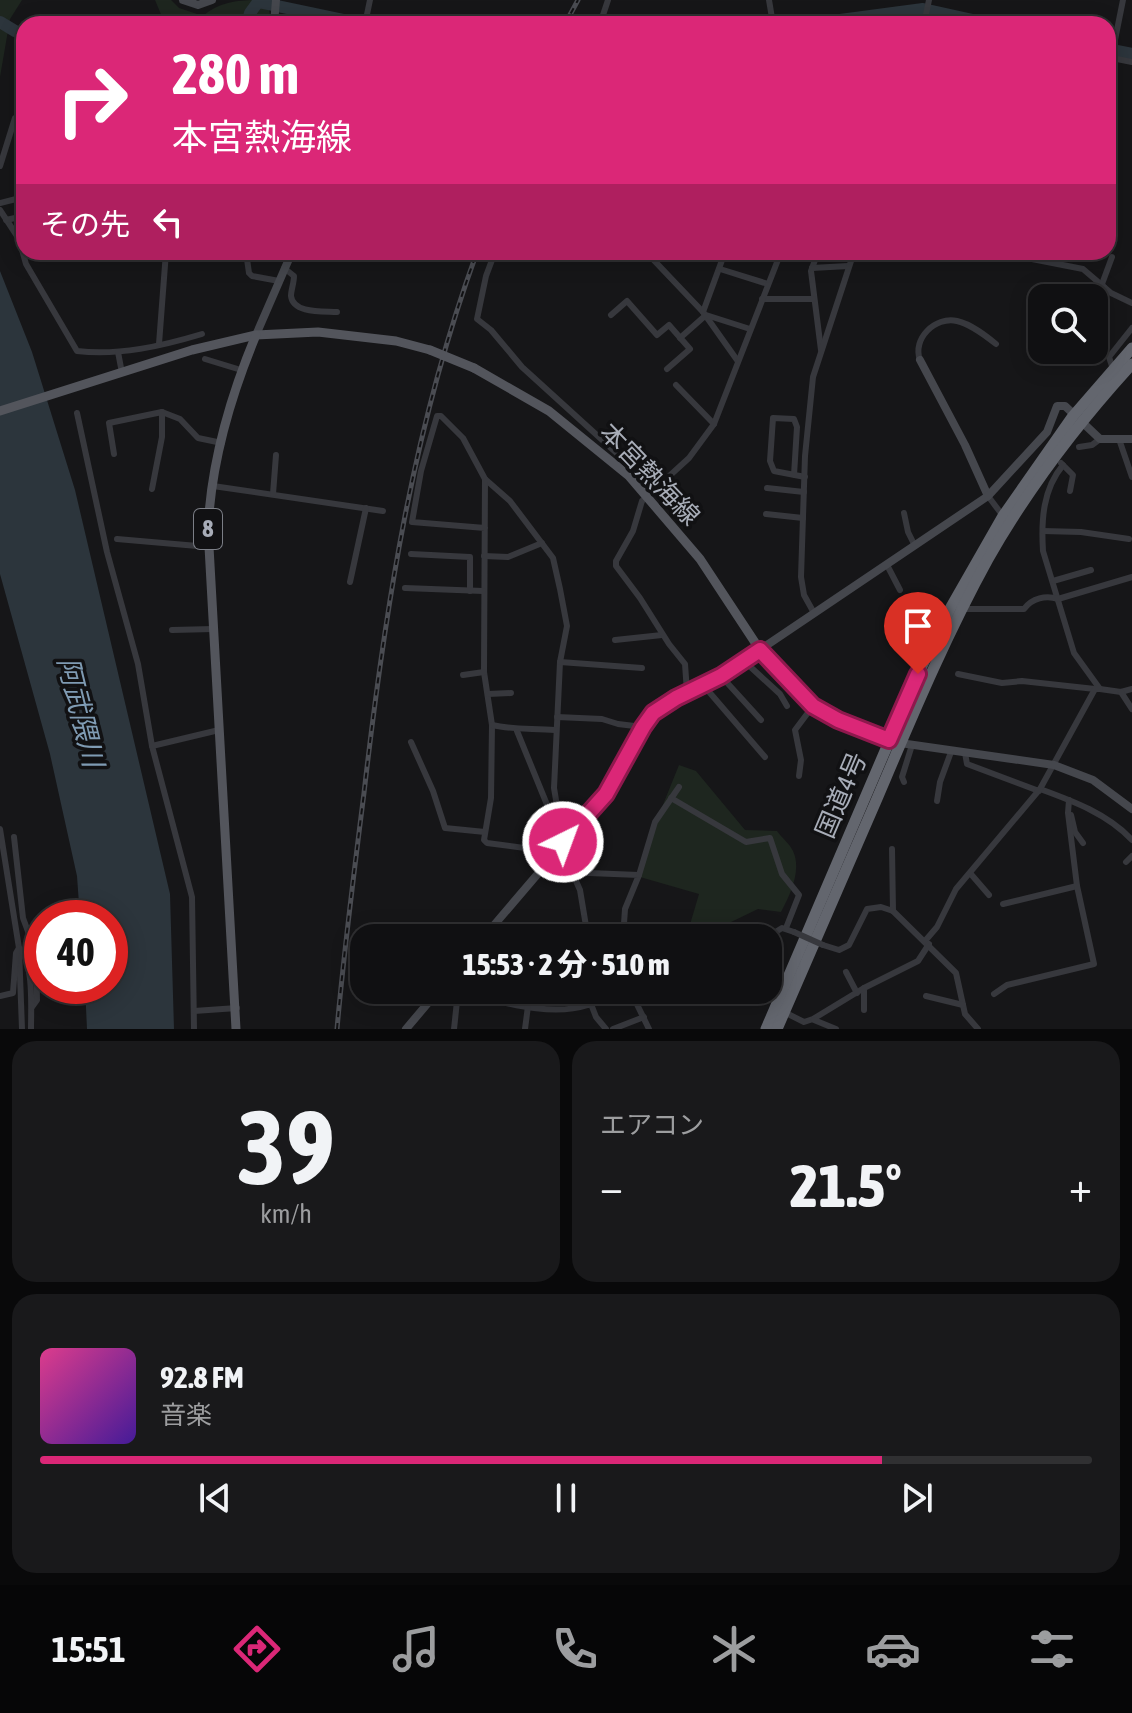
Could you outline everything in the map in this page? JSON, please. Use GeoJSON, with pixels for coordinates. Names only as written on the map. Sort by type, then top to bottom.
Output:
{"type":"FeatureCollection","features":[{"type":"Feature","properties":{"kind":"highway","name":"国道4号"},"geometry":{"type":"LineString","coordinates":[[900,743],[951,607],[1003,516],[1132,348]]}},
{"type":"Feature","properties":{"kind":"highway","name":"国道4号"},"geometry":{"type":"LineString","coordinates":[[766,1029],[780,1010],[961,609],[990,556],[1059,462],[1077,419],[1132,364]]}},
{"type":"Feature","properties":{"kind":"highway","name":"国道4号"},"geometry":{"type":"LineString","coordinates":[[777,1029],[780,1010]]}},
{"type":"Feature","properties":{"kind":"main road","name":"本宮熱海線"},"geometry":{"type":"LineString","coordinates":[[0,411],[192,350],[256,335],[318,332],[396,341],[430,350],[474,368],[525,395],[652,491],[760,650],[813,706],[838,720],[900,743]]}},
{"type":"Feature","properties":{"kind":"main road","name":"8"},"geometry":{"type":"LineString","coordinates":[[236,1029],[209,517],[222,443],[241,370],[256,335]]}},
{"type":"Feature","properties":{"kind":"street"},"geometry":{"type":"LineString","coordinates":[[183,0],[195,5],[212,0]]}},
{"type":"Feature","properties":{"kind":"street"},"geometry":{"type":"LineString","coordinates":[[1116,33],[1123,0]]}},
{"type":"Feature","properties":{"kind":"street"},"geometry":{"type":"LineString","coordinates":[[0,166],[16,118]]}},
{"type":"Feature","properties":{"kind":"street"},"geometry":{"type":"LineString","coordinates":[[0,210],[16,235]]}},
{"type":"Feature","properties":{"kind":"street"},"geometry":{"type":"LineString","coordinates":[[6,220],[16,218]]}},
{"type":"Feature","properties":{"kind":"street"},"geometry":{"type":"LineString","coordinates":[[25,260],[75,350],[118,352],[202,334]]}},
{"type":"Feature","properties":{"kind":"street"},"geometry":{"type":"LineString","coordinates":[[159,344],[165,260]]}},
{"type":"Feature","properties":{"kind":"street"},"geometry":{"type":"LineString","coordinates":[[247,260],[252,276],[279,281]]}},
{"type":"Feature","properties":{"kind":"street"},"geometry":{"type":"LineString","coordinates":[[256,335],[288,260]]}},
{"type":"Feature","properties":{"kind":"street"},"geometry":{"type":"LineString","coordinates":[[493,260],[476,314],[478,320],[491,330],[522,367],[652,491]]}},
{"type":"Feature","properties":{"kind":"street"},"geometry":{"type":"LineString","coordinates":[[653,260],[704,314],[737,360]]}},
{"type":"Feature","properties":{"kind":"street"},"geometry":{"type":"LineString","coordinates":[[680,338],[704,314],[723,260]]}},
{"type":"Feature","properties":{"kind":"street"},"geometry":{"type":"LineString","coordinates":[[687,692],[687,668],[615,564],[633,531],[642,501],[689,458],[714,424],[778,260]]}},
{"type":"Feature","properties":{"kind":"street"},"geometry":{"type":"LineString","coordinates":[[815,260],[812,268],[813,299],[822,351]]}},
{"type":"Feature","properties":{"kind":"street"},"geometry":{"type":"LineString","coordinates":[[814,613],[802,586],[809,409],[813,377],[851,260]]}},
{"type":"Feature","properties":{"kind":"street"},"geometry":{"type":"LineString","coordinates":[[1037,260],[1083,269],[1102,284]]}},
{"type":"Feature","properties":{"kind":"street"},"geometry":{"type":"LineString","coordinates":[[1103,284],[1111,260]]}},
{"type":"Feature","properties":{"kind":"street"},"geometry":{"type":"LineString","coordinates":[[812,268],[848,266]]}},
{"type":"Feature","properties":{"kind":"street"},"geometry":{"type":"LineString","coordinates":[[284,268],[294,276],[291,297],[295,304],[310,310],[337,312]]}},
{"type":"Feature","properties":{"kind":"street"},"geometry":{"type":"LineString","coordinates":[[720,269],[768,284]]}},
{"type":"Feature","properties":{"kind":"street"},"geometry":{"type":"LineString","coordinates":[[1108,289],[1132,303]]}},
{"type":"Feature","properties":{"kind":"street"},"geometry":{"type":"LineString","coordinates":[[762,299],[813,299]]}},
{"type":"Feature","properties":{"kind":"street"},"geometry":{"type":"LineString","coordinates":[[611,315],[627,301],[657,335],[669,325],[690,349],[667,369]]}},
{"type":"Feature","properties":{"kind":"street"},"geometry":{"type":"LineString","coordinates":[[704,314],[750,329]]}},
{"type":"Feature","properties":{"kind":"street"},"geometry":{"type":"LineString","coordinates":[[996,344],[957,321],[930,328],[923,334],[917,351],[988,496],[1003,516]]}},
{"type":"Feature","properties":{"kind":"street"},"geometry":{"type":"LineString","coordinates":[[1113,369],[1109,357],[1132,328]]}},
{"type":"Feature","properties":{"kind":"street"},"geometry":{"type":"LineString","coordinates":[[118,352],[122,373]]}},
{"type":"Feature","properties":{"kind":"street"},"geometry":{"type":"LineString","coordinates":[[205,359],[241,370]]}},
{"type":"Feature","properties":{"kind":"street"},"geometry":{"type":"LineString","coordinates":[[676,385],[714,424]]}},
{"type":"Feature","properties":{"kind":"street"},"geometry":{"type":"LineString","coordinates":[[495,924],[606,794],[643,727],[658,709],[721,676],[988,496],[1047,432],[1056,407],[1065,406],[1095,446]]}},
{"type":"Feature","properties":{"kind":"street"},"geometry":{"type":"LineString","coordinates":[[114,454],[109,423],[162,412],[180,419],[198,438],[222,443]]}},
{"type":"Feature","properties":{"kind":"street"},"geometry":{"type":"LineString","coordinates":[[152,489],[160,450],[162,412]]}},
{"type":"Feature","properties":{"kind":"street"},"geometry":{"type":"LineString","coordinates":[[77,413],[107,552],[138,664],[152,746],[194,910],[194,1029]]}},
{"type":"Feature","properties":{"kind":"street"},"geometry":{"type":"LineString","coordinates":[[485,528],[412,522],[421,471],[436,416],[441,416],[461,435],[485,479],[510,501],[553,558],[566,618],[555,730],[554,788],[559,816],[559,846],[574,872],[587,924]]}},
{"type":"Feature","properties":{"kind":"street"},"geometry":{"type":"LineString","coordinates":[[794,475],[797,427],[794,419],[773,418],[770,461],[774,471],[794,475],[805,477]]}},
{"type":"Feature","properties":{"kind":"street"},"geometry":{"type":"LineString","coordinates":[[1119,439],[1132,477]]}},
{"type":"Feature","properties":{"kind":"street"},"geometry":{"type":"LineString","coordinates":[[1079,447],[1132,439]]}},
{"type":"Feature","properties":{"kind":"street"},"geometry":{"type":"LineString","coordinates":[[273,494],[276,455]]}},
{"type":"Feature","properties":{"kind":"street"},"geometry":{"type":"LineString","coordinates":[[1070,491],[1073,475],[1059,462],[1052,487],[1043,501],[1043,551],[1074,653],[1098,689]]}},
{"type":"Feature","properties":{"kind":"street"},"geometry":{"type":"LineString","coordinates":[[485,479],[484,672],[492,725],[491,798],[485,832],[487,843],[559,846]]}},
{"type":"Feature","properties":{"kind":"street"},"geometry":{"type":"LineString","coordinates":[[213,486],[383,511]]}},
{"type":"Feature","properties":{"kind":"street"},"geometry":{"type":"LineString","coordinates":[[767,488],[804,492]]}},
{"type":"Feature","properties":{"kind":"street"},"geometry":{"type":"LineString","coordinates":[[350,582],[366,508]]}},
{"type":"Feature","properties":{"kind":"street"},"geometry":{"type":"LineString","coordinates":[[904,513],[915,546]]}},
{"type":"Feature","properties":{"kind":"street"},"geometry":{"type":"LineString","coordinates":[[766,514],[803,518]]}},
{"type":"Feature","properties":{"kind":"street"},"geometry":{"type":"LineString","coordinates":[[1043,531],[1081,532],[1129,539]]}},
{"type":"Feature","properties":{"kind":"street"},"geometry":{"type":"LineString","coordinates":[[117,539],[209,547]]}},
{"type":"Feature","properties":{"kind":"street"},"geometry":{"type":"LineString","coordinates":[[484,556],[508,557],[542,543]]}},
{"type":"Feature","properties":{"kind":"street"},"geometry":{"type":"LineString","coordinates":[[411,554],[470,557],[470,591]]}},
{"type":"Feature","properties":{"kind":"street"},"geometry":{"type":"LineString","coordinates":[[887,565],[900,590]]}},
{"type":"Feature","properties":{"kind":"street"},"geometry":{"type":"LineString","coordinates":[[1053,581],[1091,570]]}},
{"type":"Feature","properties":{"kind":"street"},"geometry":{"type":"LineString","coordinates":[[961,609],[1024,609],[1035,600],[1046,597],[1058,599],[1132,577]]}},
{"type":"Feature","properties":{"kind":"street"},"geometry":{"type":"LineString","coordinates":[[405,588],[483,591]]}},
{"type":"Feature","properties":{"kind":"street"},"geometry":{"type":"LineString","coordinates":[[172,630],[213,629]]}},
{"type":"Feature","properties":{"kind":"street"},"geometry":{"type":"LineString","coordinates":[[615,640],[662,635]]}},
{"type":"Feature","properties":{"kind":"street"},"geometry":{"type":"LineString","coordinates":[[744,661],[780,694],[787,706]]}},
{"type":"Feature","properties":{"kind":"street"},"geometry":{"type":"LineString","coordinates":[[560,662],[642,668]]}},
{"type":"Feature","properties":{"kind":"street"},"geometry":{"type":"LineString","coordinates":[[463,675],[484,672]]}},
{"type":"Feature","properties":{"kind":"street"},"geometry":{"type":"LineString","coordinates":[[958,674],[1002,683],[1022,681],[1121,692],[1132,689]]}},
{"type":"Feature","properties":{"kind":"street"},"geometry":{"type":"LineString","coordinates":[[721,676],[761,720]]}},
{"type":"Feature","properties":{"kind":"street"},"geometry":{"type":"LineString","coordinates":[[704,686],[765,757]]}},
{"type":"Feature","properties":{"kind":"street"},"geometry":{"type":"LineString","coordinates":[[780,1010],[804,1022],[813,1019],[864,988],[918,961],[956,889],[1039,790],[1098,689]]}},
{"type":"Feature","properties":{"kind":"street"},"geometry":{"type":"LineString","coordinates":[[1121,692],[1132,709]]}},
{"type":"Feature","properties":{"kind":"street"},"geometry":{"type":"LineString","coordinates":[[488,694],[511,693]]}},
{"type":"Feature","properties":{"kind":"street"},"geometry":{"type":"LineString","coordinates":[[799,776],[801,760],[795,730],[813,706]]}},
{"type":"Feature","properties":{"kind":"street"},"geometry":{"type":"LineString","coordinates":[[557,717],[602,719],[643,727]]}},
{"type":"Feature","properties":{"kind":"street"},"geometry":{"type":"LineString","coordinates":[[492,725],[517,731],[530,728],[555,730]]}},
{"type":"Feature","properties":{"kind":"street"},"geometry":{"type":"LineString","coordinates":[[152,746],[219,730]]}},
{"type":"Feature","properties":{"kind":"street"},"geometry":{"type":"LineString","coordinates":[[517,731],[550,812],[559,816]]}},
{"type":"Feature","properties":{"kind":"street"},"geometry":{"type":"LineString","coordinates":[[411,742],[429,779],[445,828],[485,832]]}},
{"type":"Feature","properties":{"kind":"street"},"geometry":{"type":"LineString","coordinates":[[904,782],[900,743],[1054,765],[1093,780],[1132,809]]}},
{"type":"Feature","properties":{"kind":"street"},"geometry":{"type":"LineString","coordinates":[[937,801],[951,752]]}},
{"type":"Feature","properties":{"kind":"street"},"geometry":{"type":"LineString","coordinates":[[965,753],[967,764],[1069,800],[1103,817],[1132,840]]}},
{"type":"Feature","properties":{"kind":"street"},"geometry":{"type":"LineString","coordinates":[[624,924],[625,909],[639,875],[649,835],[679,787]]}},
{"type":"Feature","properties":{"kind":"street"},"geometry":{"type":"LineString","coordinates":[[671,798],[746,842],[767,837],[771,839],[782,874],[799,895],[786,928]]}},
{"type":"Feature","properties":{"kind":"street"},"geometry":{"type":"LineString","coordinates":[[994,994],[1007,985],[1094,964],[1077,886],[1069,800]]}},
{"type":"Feature","properties":{"kind":"street"},"geometry":{"type":"LineString","coordinates":[[1068,813],[1083,843]]}},
{"type":"Feature","properties":{"kind":"street"},"geometry":{"type":"LineString","coordinates":[[0,829],[19,948],[22,1029]]}},
{"type":"Feature","properties":{"kind":"street"},"geometry":{"type":"LineString","coordinates":[[14,837],[23,918],[36,953],[37,1000],[32,1007]]}},
{"type":"Feature","properties":{"kind":"street"},"geometry":{"type":"LineString","coordinates":[[892,849],[893,911]]}},
{"type":"Feature","properties":{"kind":"street"},"geometry":{"type":"LineString","coordinates":[[1126,862],[1132,856]]}},
{"type":"Feature","properties":{"kind":"street"},"geometry":{"type":"LineString","coordinates":[[539,871],[639,875]]}},
{"type":"Feature","properties":{"kind":"street"},"geometry":{"type":"LineString","coordinates":[[970,873],[989,895]]}},
{"type":"Feature","properties":{"kind":"street"},"geometry":{"type":"LineString","coordinates":[[1003,904],[1077,886]]}},
{"type":"Feature","properties":{"kind":"street"},"geometry":{"type":"LineString","coordinates":[[782,928],[839,950],[847,947],[867,909],[881,907],[893,911],[956,973],[967,1019],[978,1029]]}},
{"type":"Feature","properties":{"kind":"street"},"geometry":{"type":"LineString","coordinates":[[0,996],[13,993],[19,948]]}},
{"type":"Feature","properties":{"kind":"street"},"geometry":{"type":"LineString","coordinates":[[19,948],[26,956],[32,1007],[31,1029]]}},
{"type":"Feature","properties":{"kind":"street"},"geometry":{"type":"LineString","coordinates":[[846,972],[857,993]]}},
{"type":"Feature","properties":{"kind":"street"},"geometry":{"type":"LineString","coordinates":[[864,988],[864,1010]]}},
{"type":"Feature","properties":{"kind":"street"},"geometry":{"type":"LineString","coordinates":[[926,996],[963,1005]]}},
{"type":"Feature","properties":{"kind":"street"},"geometry":{"type":"LineString","coordinates":[[406,1029],[427,1004]]}},
{"type":"Feature","properties":{"kind":"street"},"geometry":{"type":"LineString","coordinates":[[454,1029],[456,1004]]}},
{"type":"Feature","properties":{"kind":"street"},"geometry":{"type":"LineString","coordinates":[[519,1004],[567,1008],[591,1004],[596,1017],[606,1029]]}},
{"type":"Feature","properties":{"kind":"street"},"geometry":{"type":"LineString","coordinates":[[637,1004],[649,1029]]}},
{"type":"Feature","properties":{"kind":"street"},"geometry":{"type":"LineString","coordinates":[[525,1029],[528,1006]]}},
{"type":"Feature","properties":{"kind":"street"},"geometry":{"type":"LineString","coordinates":[[194,1011],[237,1008]]}},
{"type":"Feature","properties":{"kind":"street"},"geometry":{"type":"LineString","coordinates":[[613,1029],[644,1017]]}},
{"type":"Feature","properties":{"kind":"street"},"geometry":{"type":"LineString","coordinates":[[813,1019],[836,1029]]}},
{"type":"Feature","properties":{"kind":"shaded area"},"geometry":{"type":"Polygon","coordinates":[[[0,0],[22,0],[10,19],[0,77],[0,0]]]}},
{"type":"Feature","properties":{"kind":"shaded area"},"geometry":{"type":"Polygon","coordinates":[[[155,0],[171,0],[179,8],[203,16],[162,16],[155,0]]]}},
{"type":"Feature","properties":{"kind":"shaded area"},"geometry":{"type":"Polygon","coordinates":[[[267,0],[270,15],[203,16],[225,4],[267,0]]]}},
{"type":"Feature","properties":{"kind":"shaded area"},"geometry":{"type":"Polygon","coordinates":[[[679,765],[696,771],[745,830],[777,831],[792,848],[796,866],[794,882],[781,912],[758,909],[729,924],[690,924],[699,894],[640,877],[652,832],[679,765]]]}},
{"type":"Feature","properties":{"kind":"water","name":"阿武隈川"},"geometry":{"type":"Polygon","coordinates":[[[0,271],[32,352],[75,490],[170,894],[174,1029],[87,1029],[86,1004],[128,1004],[128,900],[79,900],[77,876],[50,754],[0,574],[0,271]]]}},
{"type":"Feature","properties":{"kind":"waterway"},"geometry":{"type":"LineString","coordinates":[[249,16],[258,2],[325,16]]}},
{"type":"Feature","properties":{"kind":"waterway"},"geometry":{"type":"LineString","coordinates":[[870,16],[923,9],[955,16]]}},
{"type":"Feature","properties":{"kind":"waterway"},"geometry":{"type":"LineString","coordinates":[[0,22],[16,31]]}},
{"type":"Feature","properties":{"kind":"waterway"},"geometry":{"type":"LineString","coordinates":[[1116,51],[1132,54]]}},
{"type":"Feature","properties":{"kind":"railway"},"geometry":{"type":"LineString","coordinates":[[569,16],[578,0]]}},
{"type":"Feature","properties":{"kind":"railway"},"geometry":{"type":"LineString","coordinates":[[337,1029],[372,724],[404,519],[435,384],[474,260]]}},
{"type":"Feature","properties":{"kind":"route"},"geometry":{"type":"LineString","coordinates":[[563,842],[606,794],[653,713],[721,676],[760,650],[813,706],[838,720],[889,740],[918,674]]}}]}
